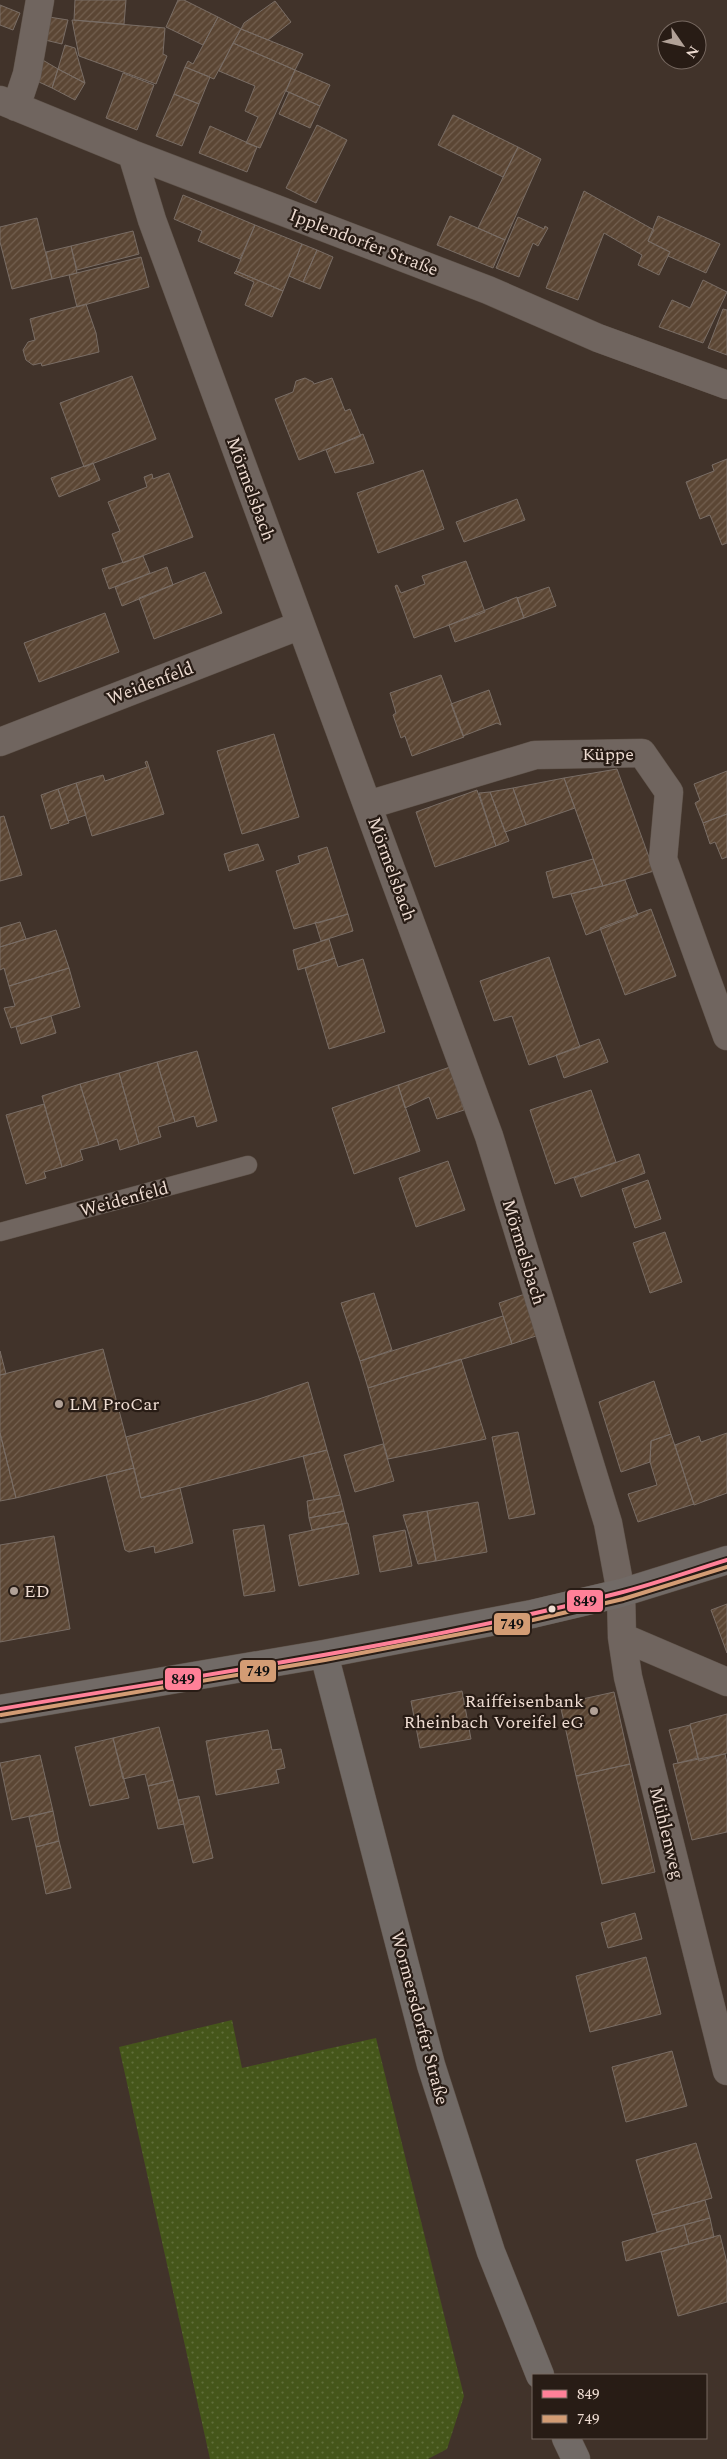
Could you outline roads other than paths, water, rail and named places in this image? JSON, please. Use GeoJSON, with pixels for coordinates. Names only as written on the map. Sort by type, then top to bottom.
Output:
{"type":"FeatureCollection","features":[{"type":"Feature","properties":{"kind":"street"},"geometry":{"type":"LineString","coordinates":[[8,103],[27,74],[40,0]]}},
{"type":"Feature","properties":{"kind":"street","name":"Ipplendorfer Straße"},"geometry":{"type":"LineString","coordinates":[[8,103],[132,154],[488,290],[598,338],[727,384]]}},
{"type":"Feature","properties":{"kind":"street","name":"Mörmelsbach"},"geometry":{"type":"LineString","coordinates":[[132,154],[152,220],[368,804],[488,1136],[608,1523],[621,1594]]}},
{"type":"Feature","properties":{"kind":"street","name":"Weidenfeld"},"geometry":{"type":"LineString","coordinates":[[0,742],[301,625]]}},
{"type":"Feature","properties":{"kind":"street","name":"Küppe"},"geometry":{"type":"LineString","coordinates":[[368,804],[535,755],[642,753],[669,792],[663,859],[727,1036]]}},
{"type":"Feature","properties":{"kind":"street"},"geometry":{"type":"LineString","coordinates":[[0,1710],[324,1654],[532,1614],[621,1594],[727,1560]]}},
{"type":"Feature","properties":{"kind":"street","name":"Mühlenweg"},"geometry":{"type":"LineString","coordinates":[[621,1594],[622,1637],[628,1677],[727,2071]]}},
{"type":"Feature","properties":{"kind":"street"},"geometry":{"type":"LineString","coordinates":[[622,1637],[727,1682]]}},
{"type":"Feature","properties":{"kind":"street","name":"Wormersdorfer Straße"},"geometry":{"type":"LineString","coordinates":[[324,1654],[431,2065],[491,2252],[540,2374]]}},
{"type":"Feature","properties":{"kind":"street"},"geometry":{"type":"LineString","coordinates":[[566,2439],[576,2459]]}},
{"type":"Feature","properties":{"kind":"lane","name":"Weidenfeld"},"geometry":{"type":"LineString","coordinates":[[0,1232],[248,1165]]}},
{"type":"Feature","properties":{"kind":"place","name":"LM ProCar"},"geometry":{"type":"Point","coordinates":[59,1404]}},
{"type":"Feature","properties":{"kind":"place","name":"ED"},"geometry":{"type":"Point","coordinates":[14,1591]}},
{"type":"Feature","properties":{"kind":"place","name":"Raiffeisenbank Rheinbach Voreifel eG"},"geometry":{"type":"Point","coordinates":[594,1711]}}]}
